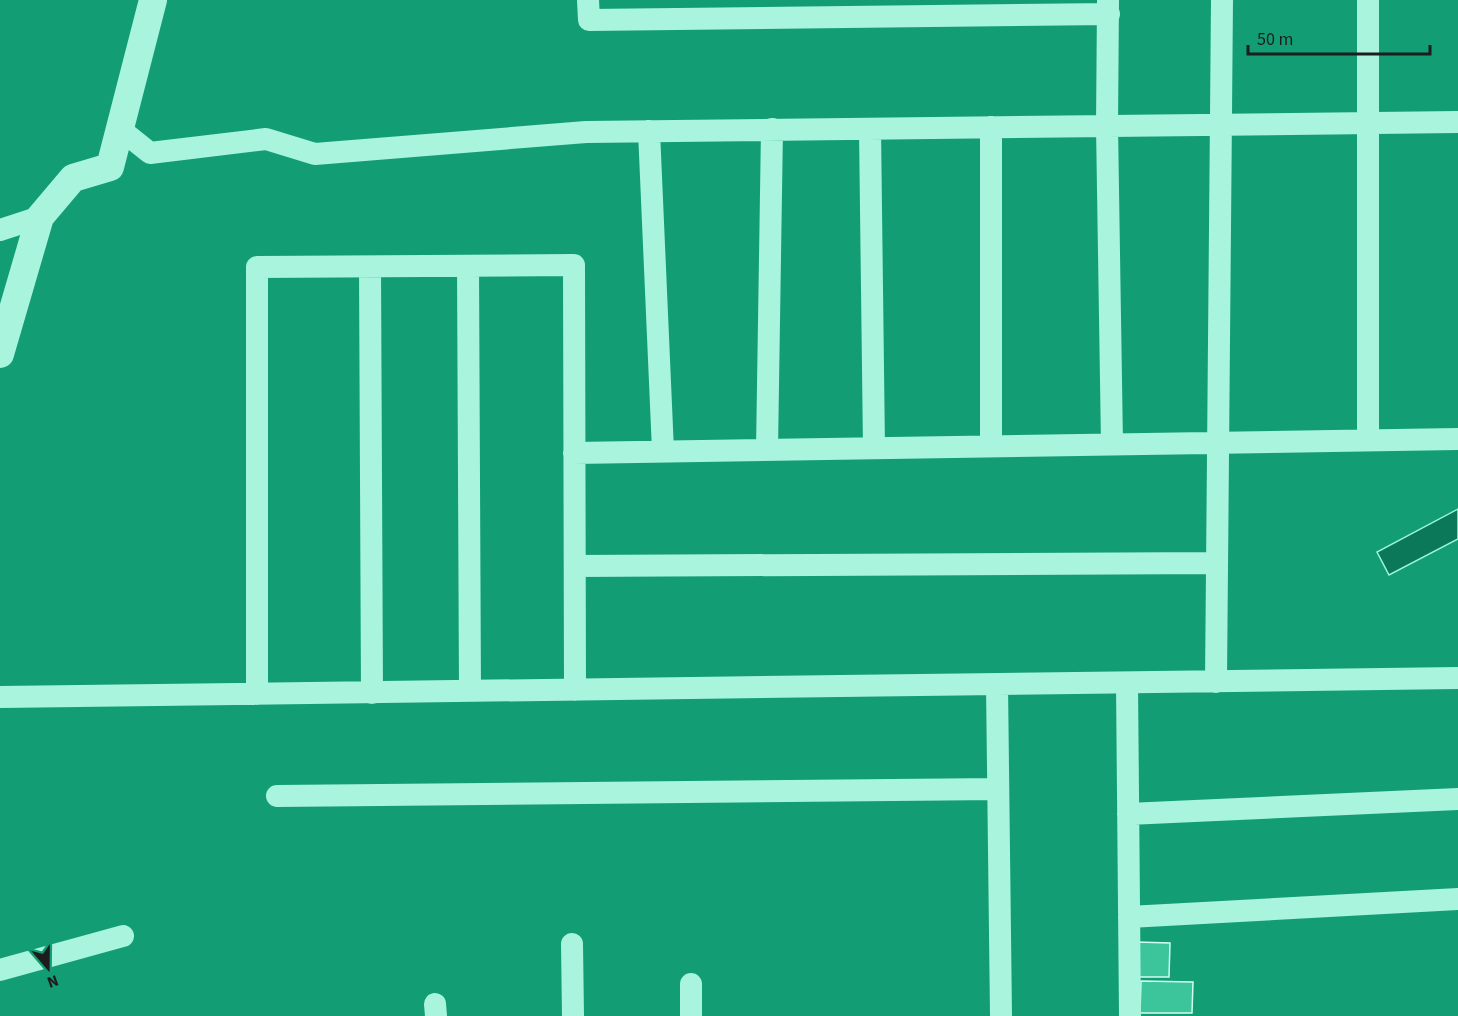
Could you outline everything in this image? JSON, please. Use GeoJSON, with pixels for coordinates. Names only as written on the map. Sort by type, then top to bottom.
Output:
{"type":"FeatureCollection","features":[{"type":"Feature","properties":{"kind":"street"},"geometry":{"type":"LineString","coordinates":[[0,354],[40,217],[73,178],[110,167],[153,0]]}},
{"type":"Feature","properties":{"kind":"street"},"geometry":{"type":"LineString","coordinates":[[588,0],[589,20],[700,9],[1108,7],[1107,126],[1112,444]]}},
{"type":"Feature","properties":{"kind":"street"},"geometry":{"type":"LineString","coordinates":[[1216,682],[1222,0]]}},
{"type":"Feature","properties":{"kind":"street"},"geometry":{"type":"LineString","coordinates":[[1368,0],[1368,440]]}},
{"type":"Feature","properties":{"kind":"street"},"geometry":{"type":"LineString","coordinates":[[120,129],[150,153],[266,139],[315,154],[586,132],[1458,122]]}},
{"type":"Feature","properties":{"kind":"street"},"geometry":{"type":"LineString","coordinates":[[991,446],[992,127]]}},
{"type":"Feature","properties":{"kind":"street"},"geometry":{"type":"LineString","coordinates":[[767,450],[772,129]]}},
{"type":"Feature","properties":{"kind":"street"},"geometry":{"type":"LineString","coordinates":[[870,129],[874,448]]}},
{"type":"Feature","properties":{"kind":"street"},"geometry":{"type":"LineString","coordinates":[[649,131],[663,451]]}},
{"type":"Feature","properties":{"kind":"street"},"geometry":{"type":"LineString","coordinates":[[0,230],[40,217]]}},
{"type":"Feature","properties":{"kind":"street"},"geometry":{"type":"LineString","coordinates":[[468,266],[470,691]]}},
{"type":"Feature","properties":{"kind":"street"},"geometry":{"type":"LineString","coordinates":[[257,694],[257,267],[574,266],[575,690]]}},
{"type":"Feature","properties":{"kind":"street"},"geometry":{"type":"LineString","coordinates":[[370,267],[372,693]]}},
{"type":"Feature","properties":{"kind":"street"},"geometry":{"type":"LineString","coordinates":[[574,453],[1458,439]]}},
{"type":"Feature","properties":{"kind":"street"},"geometry":{"type":"LineString","coordinates":[[575,566],[1217,563]]}},
{"type":"Feature","properties":{"kind":"street"},"geometry":{"type":"LineString","coordinates":[[0,697],[1458,678]]}},
{"type":"Feature","properties":{"kind":"street"},"geometry":{"type":"LineString","coordinates":[[1127,683],[1130,1016]]}},
{"type":"Feature","properties":{"kind":"street"},"geometry":{"type":"LineString","coordinates":[[997,685],[1001,1016]]}},
{"type":"Feature","properties":{"kind":"street"},"geometry":{"type":"LineString","coordinates":[[277,796],[998,789]]}},
{"type":"Feature","properties":{"kind":"street"},"geometry":{"type":"LineString","coordinates":[[1128,814],[1458,799]]}},
{"type":"Feature","properties":{"kind":"street"},"geometry":{"type":"LineString","coordinates":[[1129,917],[1458,899]]}},
{"type":"Feature","properties":{"kind":"street"},"geometry":{"type":"LineString","coordinates":[[0,970],[123,936]]}},
{"type":"Feature","properties":{"kind":"street"},"geometry":{"type":"LineString","coordinates":[[572,945],[573,1016]]}},
{"type":"Feature","properties":{"kind":"street"},"geometry":{"type":"LineString","coordinates":[[691,984],[691,1016]]}},
{"type":"Feature","properties":{"kind":"shaded area"},"geometry":{"type":"Polygon","coordinates":[[[1458,509],[1458,539],[1389,575],[1377,552],[1458,509]]]}},
{"type":"Feature","properties":{"kind":"building"},"geometry":{"type":"Polygon","coordinates":[[[1136,942],[1170,943],[1169,977],[1135,977],[1136,942]]]}},
{"type":"Feature","properties":{"kind":"building"},"geometry":{"type":"Polygon","coordinates":[[[1141,981],[1193,982],[1192,1013],[1140,1013],[1141,981]]]}}]}
